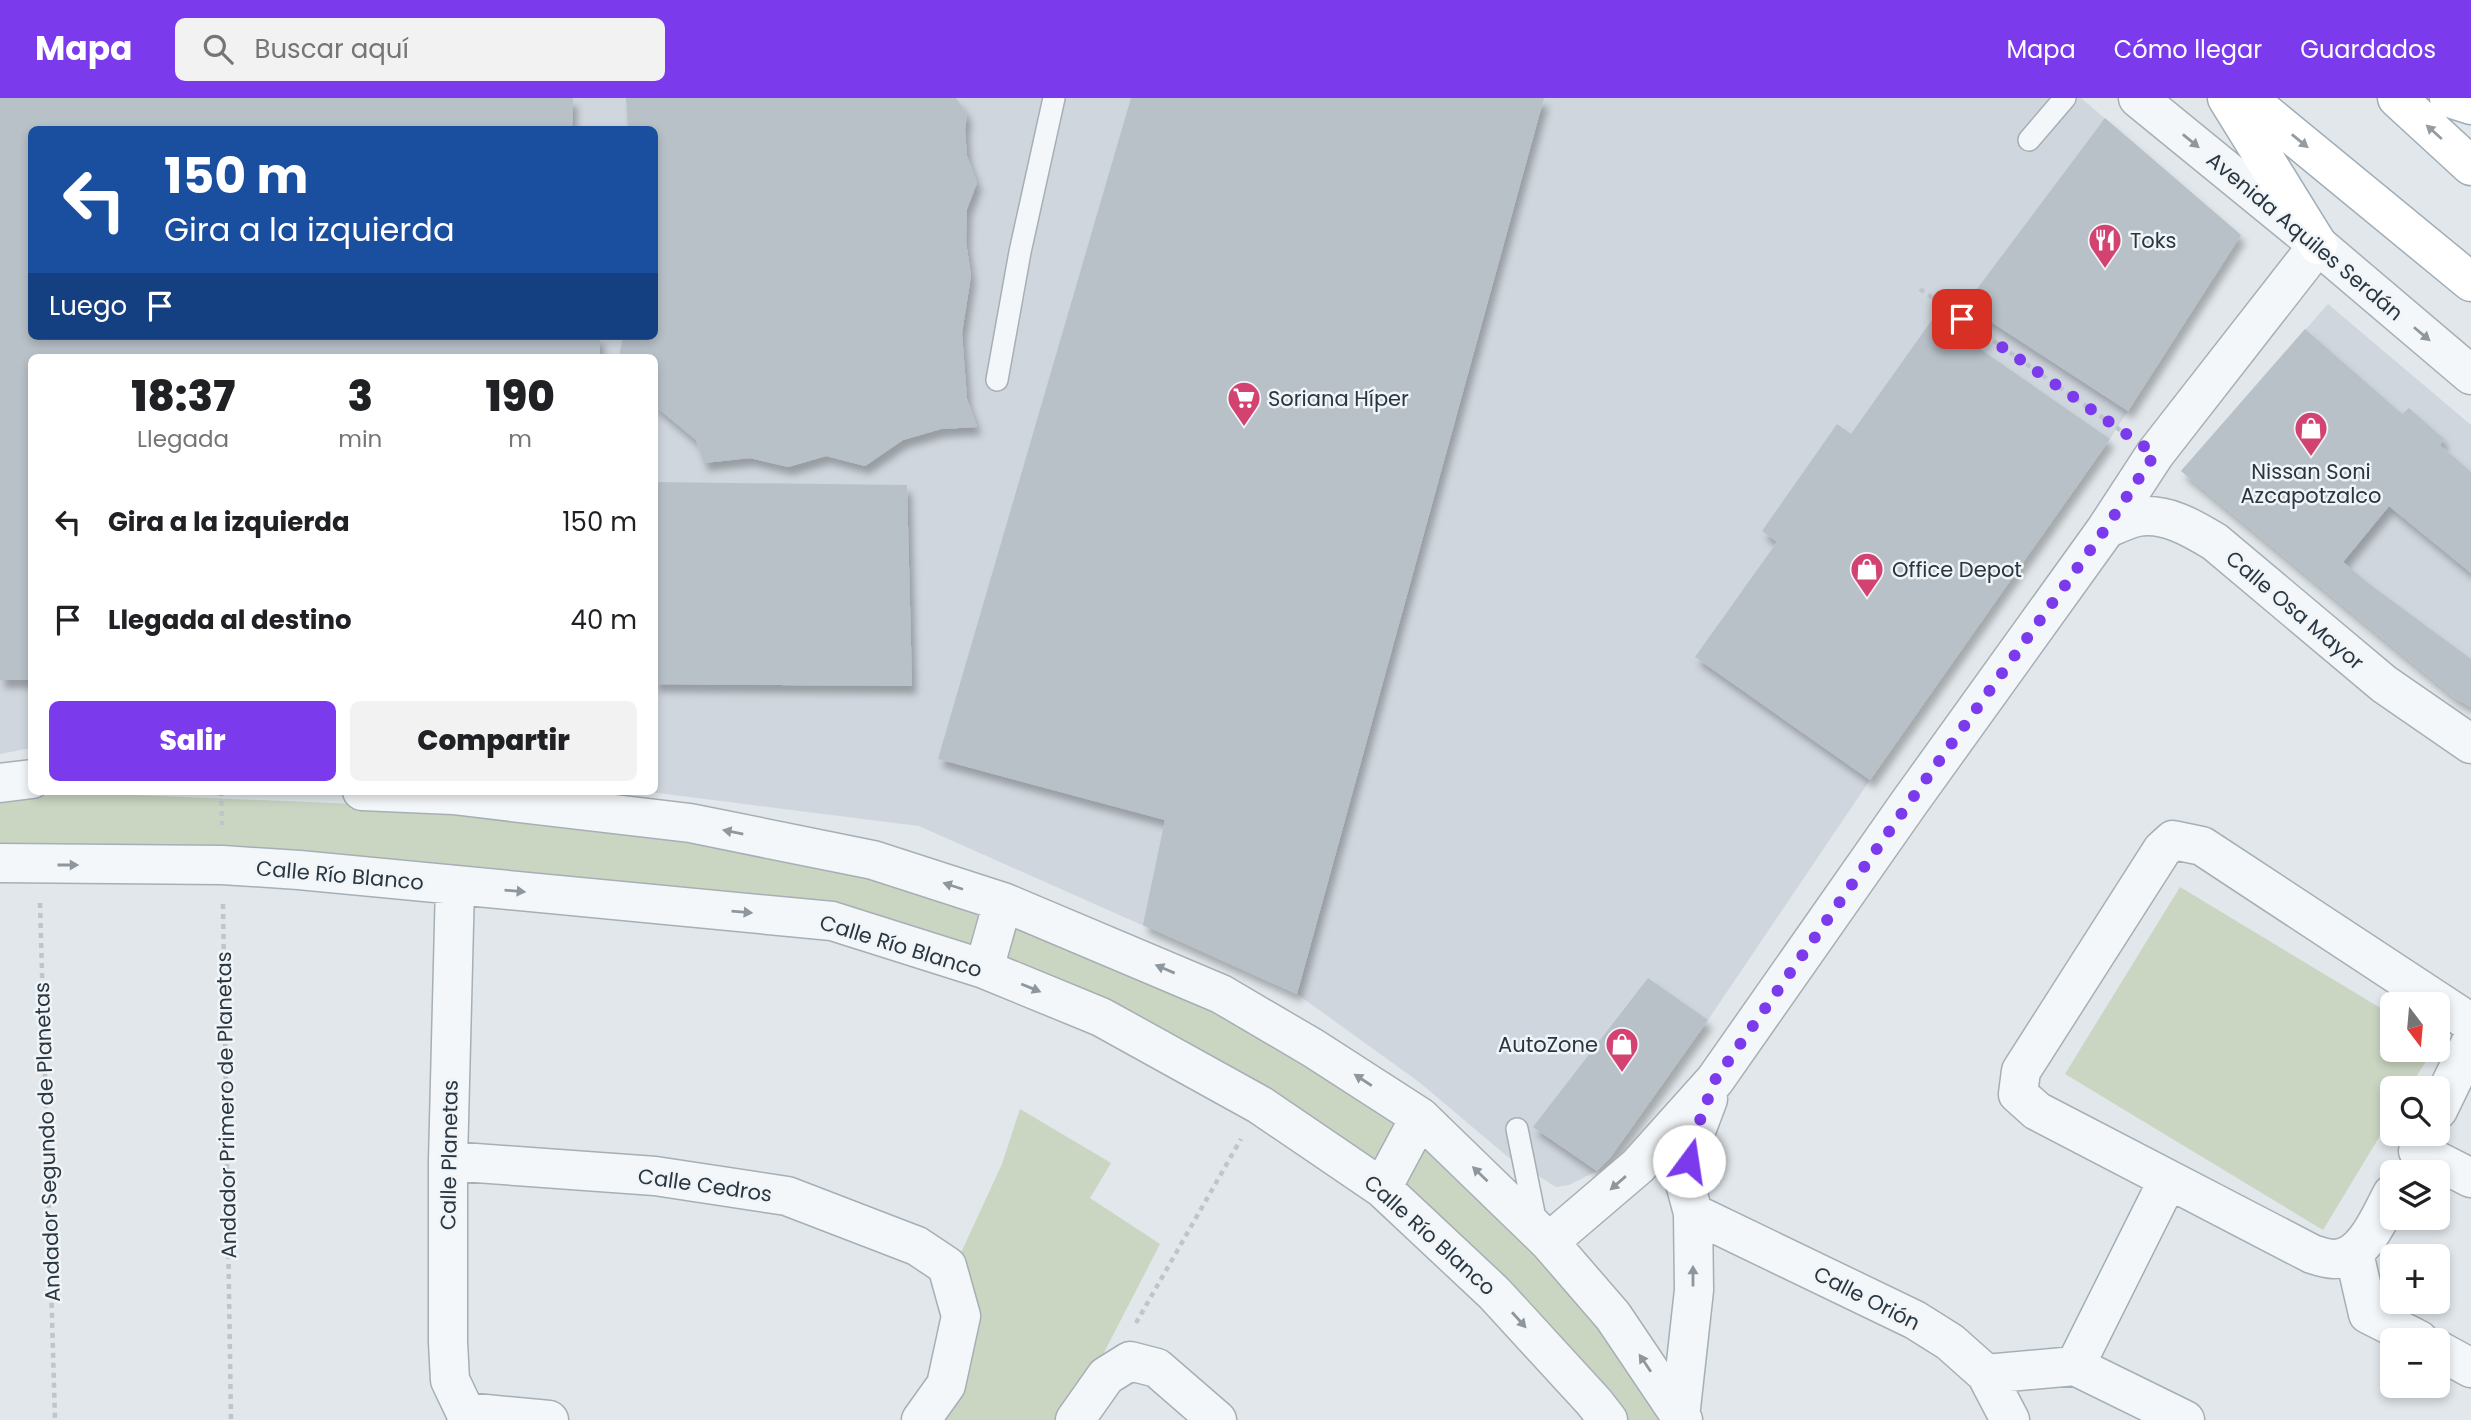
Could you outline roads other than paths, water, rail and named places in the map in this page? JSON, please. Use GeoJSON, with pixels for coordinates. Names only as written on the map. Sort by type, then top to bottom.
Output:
{"type":"FeatureCollection","features":[{"type":"Feature","properties":{"kind":"main road"},"geometry":{"type":"LineString","coordinates":[[2227,98],[2318,245]]}},
{"type":"Feature","properties":{"kind":"main road"},"geometry":{"type":"LineString","coordinates":[[2247,98],[2471,282]]}},
{"type":"Feature","properties":{"kind":"main road"},"geometry":{"type":"LineString","coordinates":[[2397,98],[2471,166]]}},
{"type":"Feature","properties":{"kind":"main road"},"geometry":{"type":"LineString","coordinates":[[2449,98],[2471,105]]}},
{"type":"Feature","properties":{"kind":"street","name":"Avenida Aquiles Serdán"},"geometry":{"type":"LineString","coordinates":[[2138,98],[2471,375]]}},
{"type":"Feature","properties":{"kind":"street"},"geometry":{"type":"LineString","coordinates":[[1543,1235],[1638,1166],[1715,1080],[2106,528],[2155,454],[2318,245]]}},
{"type":"Feature","properties":{"kind":"street","name":"Calle Osa Mayor"},"geometry":{"type":"LineString","coordinates":[[2106,528],[2137,517],[2159,517],[2188,526],[2215,542],[2384,684],[2471,744]]}},
{"type":"Feature","properties":{"kind":"street"},"geometry":{"type":"LineString","coordinates":[[0,783],[28,780]]}},
{"type":"Feature","properties":{"kind":"street"},"geometry":{"type":"LineString","coordinates":[[453,795],[690,824],[873,860],[1003,902],[1221,994],[1313,1048],[1420,1117],[1543,1235],[1613,1316],[1681,1418]]}},
{"type":"Feature","properties":{"kind":"street"},"geometry":{"type":"LineString","coordinates":[[2380,1215],[2354,1253],[2335,1259],[2312,1254],[2037,1111],[2018,1094],[2021,1071],[2161,850],[2173,840],[2202,846],[2471,1023]]}},
{"type":"Feature","properties":{"kind":"street","name":"Calle Río Blanco"},"geometry":{"type":"LineString","coordinates":[[0,863],[222,865],[299,870],[832,921],[984,969],[1101,1017],[1260,1105],[1382,1188],[1494,1293],[1608,1420]]}},
{"type":"Feature","properties":{"kind":"street","name":"Calle Planetas"},"geometry":{"type":"LineString","coordinates":[[455,886],[448,1161],[450,1380],[467,1416]]}},
{"type":"Feature","properties":{"kind":"street"},"geometry":{"type":"LineString","coordinates":[[984,969],[1003,902]]}},
{"type":"Feature","properties":{"kind":"street"},"geometry":{"type":"LineString","coordinates":[[2450,1085],[2471,1042]]}},
{"type":"Feature","properties":{"kind":"street"},"geometry":{"type":"LineString","coordinates":[[1681,1418],[1694,1290],[1693,1213],[1685,1183],[1693,1139],[1715,1080]]}},
{"type":"Feature","properties":{"kind":"street"},"geometry":{"type":"LineString","coordinates":[[1382,1188],[1420,1117]]}},
{"type":"Feature","properties":{"kind":"street"},"geometry":{"type":"LineString","coordinates":[[2416,1152],[2471,1178]]}},
{"type":"Feature","properties":{"kind":"street","name":"Calle Cedros"},"geometry":{"type":"LineString","coordinates":[[448,1161],[656,1176],[787,1196],[917,1246],[947,1266],[961,1316],[946,1385],[921,1420]]}},
{"type":"Feature","properties":{"kind":"street"},"geometry":{"type":"LineString","coordinates":[[2075,1366],[2168,1180]]}},
{"type":"Feature","properties":{"kind":"street","name":"Calle Orión"},"geometry":{"type":"LineString","coordinates":[[1693,1213],[1916,1320],[1950,1342],[1986,1374],[2010,1420]]}},
{"type":"Feature","properties":{"kind":"street"},"geometry":{"type":"LineString","coordinates":[[2354,1253],[2368,1314],[2395,1328]]}},
{"type":"Feature","properties":{"kind":"street"},"geometry":{"type":"LineString","coordinates":[[2450,1357],[2471,1368]]}},
{"type":"Feature","properties":{"kind":"street"},"geometry":{"type":"LineString","coordinates":[[1986,1374],[2075,1366],[2185,1420]]}},
{"type":"Feature","properties":{"kind":"street"},"geometry":{"type":"LineString","coordinates":[[1075,1420],[1118,1369],[1157,1368],[1217,1420]]}},
{"type":"Feature","properties":{"kind":"street"},"geometry":{"type":"LineString","coordinates":[[467,1416],[549,1420]]}},
{"type":"Feature","properties":{"kind":"lane"},"geometry":{"type":"LineString","coordinates":[[997,380],[1020,252],[1054,98]]}},
{"type":"Feature","properties":{"kind":"lane"},"geometry":{"type":"LineString","coordinates":[[2028,140],[2065,98]]}},
{"type":"Feature","properties":{"kind":"lane"},"geometry":{"type":"LineString","coordinates":[[1517,1129],[1543,1235]]}},
{"type":"Feature","properties":{"kind":"place","name":"Toks"},"geometry":{"type":"Point","coordinates":[2105,270]}},
{"type":"Feature","properties":{"kind":"place","name":"Soriana Híper"},"geometry":{"type":"Point","coordinates":[1244,428]}},
{"type":"Feature","properties":{"kind":"place","name":"Nissan Soni Azcapotzalco"},"geometry":{"type":"Point","coordinates":[2311,458]}},
{"type":"Feature","properties":{"kind":"place","name":"Office Depot"},"geometry":{"type":"Point","coordinates":[1867,599]}},
{"type":"Feature","properties":{"kind":"place","name":"AutoZone"},"geometry":{"type":"Point","coordinates":[1622,1074]}}]}
